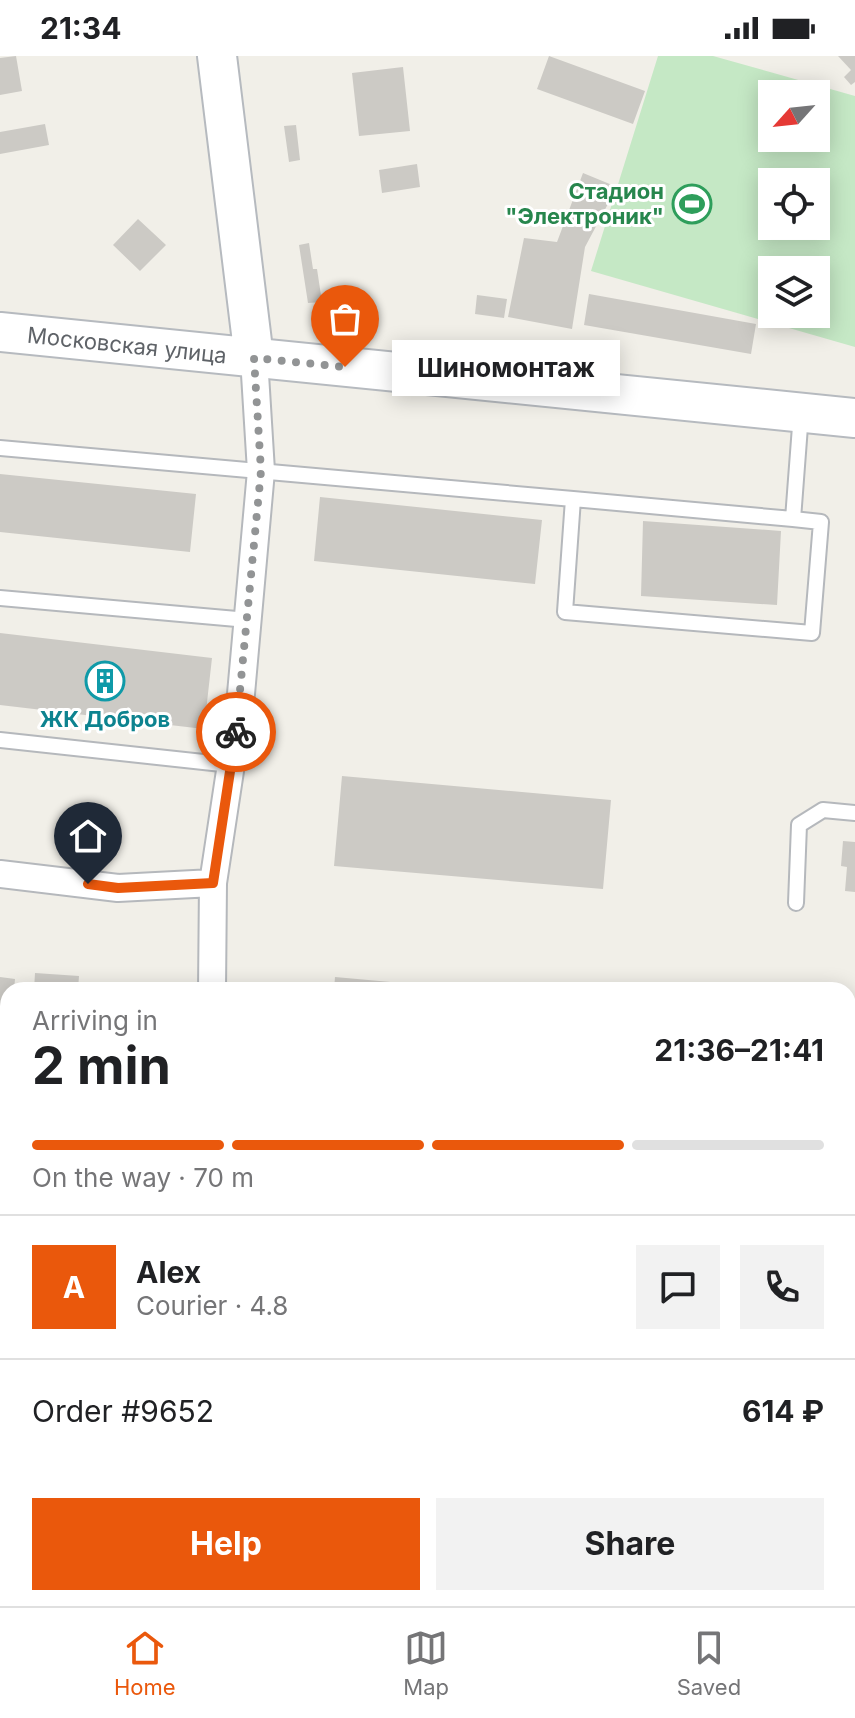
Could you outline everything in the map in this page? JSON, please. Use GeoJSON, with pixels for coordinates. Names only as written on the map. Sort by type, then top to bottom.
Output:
{"type":"FeatureCollection","features":[{"type":"Feature","properties":{"kind":"main road"},"geometry":{"type":"LineString","coordinates":[[217,56],[254,358]]}},
{"type":"Feature","properties":{"kind":"main road","name":"Московская улица"},"geometry":{"type":"LineString","coordinates":[[0,332],[855,418]]}},
{"type":"Feature","properties":{"kind":"street","name":"Московская улица"},"geometry":{"type":"LineString","coordinates":[[212,982],[213,883],[240,705],[261,471],[254,358]]}},
{"type":"Feature","properties":{"kind":"street"},"geometry":{"type":"LineString","coordinates":[[0,874],[118,888],[213,883]]}},
{"type":"Feature","properties":{"kind":"lane"},"geometry":{"type":"LineString","coordinates":[[793,519],[801,413]]}},
{"type":"Feature","properties":{"kind":"lane"},"geometry":{"type":"LineString","coordinates":[[0,448],[573,499],[821,522],[812,633],[565,612],[573,499]]}},
{"type":"Feature","properties":{"kind":"lane"},"geometry":{"type":"LineString","coordinates":[[0,598],[248,620]]}},
{"type":"Feature","properties":{"kind":"lane"},"geometry":{"type":"LineString","coordinates":[[0,740],[231,765]]}},
{"type":"Feature","properties":{"kind":"lane"},"geometry":{"type":"LineString","coordinates":[[796,903],[799,825],[823,810],[855,813]]}},
{"type":"Feature","properties":{"kind":"green space","name":"Стадион \"Электроник\""},"geometry":{"type":"Polygon","coordinates":[[[658,56],[713,56],[798,80],[758,80],[758,152],[830,152],[830,89],[855,96],[855,347],[789,328],[830,328],[830,256],[758,256],[758,319],[591,271],[658,56]]]}},
{"type":"Feature","properties":{"kind":"building"},"geometry":{"type":"Polygon","coordinates":[[[16,56],[22,91],[0,95],[0,58],[16,56]]]}},
{"type":"Feature","properties":{"kind":"building"},"geometry":{"type":"Polygon","coordinates":[[[549,56],[645,91],[633,124],[537,89],[549,56]]]}},
{"type":"Feature","properties":{"kind":"building"},"geometry":{"type":"Polygon","coordinates":[[[838,56],[855,56],[855,82],[851,85],[844,77],[851,70],[838,56]]]}},
{"type":"Feature","properties":{"kind":"building"},"geometry":{"type":"Polygon","coordinates":[[[403,67],[410,131],[359,136],[352,73],[403,67]]]}},
{"type":"Feature","properties":{"kind":"building"},"geometry":{"type":"Polygon","coordinates":[[[45,124],[49,145],[0,154],[0,132],[45,124]]]}},
{"type":"Feature","properties":{"kind":"building"},"geometry":{"type":"Polygon","coordinates":[[[296,125],[300,160],[289,162],[284,126],[296,125]]]}},
{"type":"Feature","properties":{"kind":"building"},"geometry":{"type":"Polygon","coordinates":[[[417,164],[420,187],[382,193],[379,170],[417,164]]]}},
{"type":"Feature","properties":{"kind":"building"},"geometry":{"type":"Polygon","coordinates":[[[583,173],[617,187],[585,247],[572,329],[508,317],[524,238],[557,242],[583,173]]]}},
{"type":"Feature","properties":{"kind":"building"},"geometry":{"type":"Polygon","coordinates":[[[138,219],[166,245],[140,271],[113,245],[138,219]]]}},
{"type":"Feature","properties":{"kind":"building"},"geometry":{"type":"Polygon","coordinates":[[[309,243],[322,302],[308,303],[299,245],[309,243]]]}},
{"type":"Feature","properties":{"kind":"building"},"geometry":{"type":"Polygon","coordinates":[[[589,294],[756,324],[751,354],[584,325],[589,294]]]}},
{"type":"Feature","properties":{"kind":"building"},"geometry":{"type":"Polygon","coordinates":[[[477,295],[507,299],[504,318],[475,314],[477,295]]]}},
{"type":"Feature","properties":{"kind":"building"},"geometry":{"type":"Polygon","coordinates":[[[0,474],[196,494],[190,552],[0,532],[0,474]]]}},
{"type":"Feature","properties":{"kind":"building"},"geometry":{"type":"Polygon","coordinates":[[[320,497],[542,520],[535,584],[314,561],[320,497]]]}},
{"type":"Feature","properties":{"kind":"building"},"geometry":{"type":"Polygon","coordinates":[[[643,521],[781,531],[777,605],[641,596],[643,521]]]}},
{"type":"Feature","properties":{"kind":"building","name":"ЖК Добров"},"geometry":{"type":"Polygon","coordinates":[[[0,633],[212,658],[204,729],[0,705],[0,633]]]}},
{"type":"Feature","properties":{"kind":"building"},"geometry":{"type":"Polygon","coordinates":[[[342,776],[611,800],[603,889],[334,866],[342,776]]]}},
{"type":"Feature","properties":{"kind":"building"},"geometry":{"type":"Polygon","coordinates":[[[843,841],[855,842],[855,892],[845,891],[847,867],[841,866],[843,841]]]}},
{"type":"Feature","properties":{"kind":"building"},"geometry":{"type":"Polygon","coordinates":[[[35,973],[79,976],[79,982],[34,982],[35,973]]]}},
{"type":"Feature","properties":{"kind":"building"},"geometry":{"type":"Polygon","coordinates":[[[0,977],[15,979],[15,982],[0,982],[0,977]]]}},
{"type":"Feature","properties":{"kind":"building"},"geometry":{"type":"Polygon","coordinates":[[[335,977],[390,982],[335,982],[335,977]]]}},
{"type":"Feature","properties":{"kind":"way so far"},"geometry":{"type":"LineString","coordinates":[[236,732],[261,471],[254,358],[345,367]]}},
{"type":"Feature","properties":{"kind":"place","name":"Стадион \"Электроник\""},"geometry":{"type":"Point","coordinates":[692,204]}},
{"type":"Feature","properties":{"kind":"place","name":"Шиномонтаж"},"geometry":{"type":"Point","coordinates":[345,367]}},
{"type":"Feature","properties":{"kind":"place","name":"ЖК Добров"},"geometry":{"type":"Point","coordinates":[105,681]}},
{"type":"Feature","properties":{"kind":"route"},"geometry":{"type":"LineString","coordinates":[[88,884],[118,888],[213,883],[236,732]]}}]}
